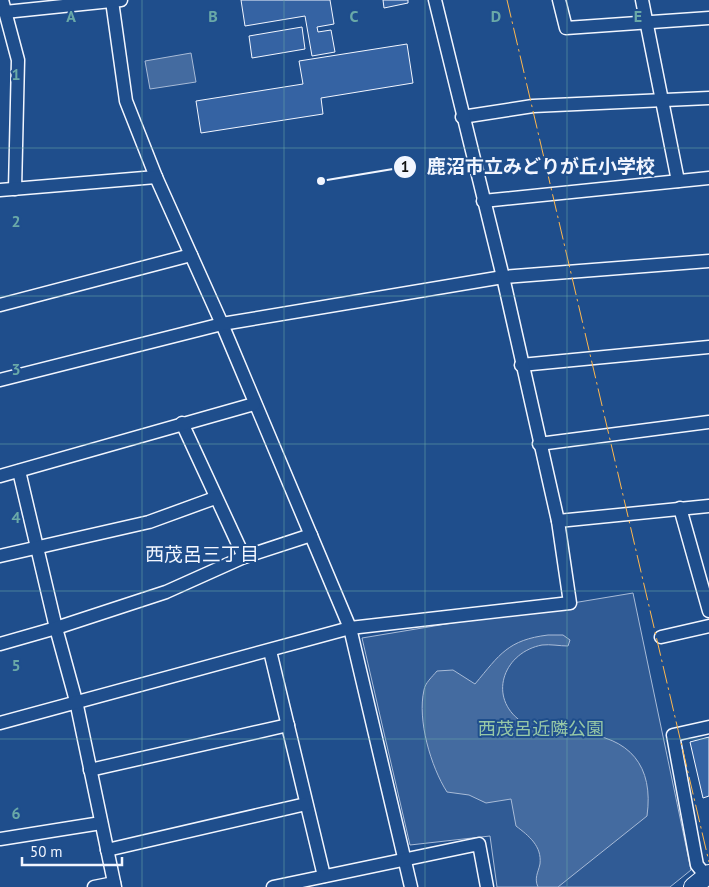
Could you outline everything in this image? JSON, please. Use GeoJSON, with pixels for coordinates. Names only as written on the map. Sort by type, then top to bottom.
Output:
{"type":"FeatureCollection","features":[{"type":"Feature","properties":{"kind":"street"},"geometry":{"type":"LineString","coordinates":[[0,723],[350,628],[570,603],[558,521],[521,365],[503,277],[462,117],[435,0]]}},
{"type":"Feature","properties":{"kind":"street"},"geometry":{"type":"LineString","coordinates":[[559,0],[566,28],[709,18]]}},
{"type":"Feature","properties":{"kind":"street"},"geometry":{"type":"LineString","coordinates":[[642,0],[678,181]]}},
{"type":"Feature","properties":{"kind":"street"},"geometry":{"type":"LineString","coordinates":[[16,188],[18,60],[3,6],[117,1],[126,101],[156,177],[222,324],[254,404],[350,628],[405,858],[410,887]]}},
{"type":"Feature","properties":{"kind":"street"},"geometry":{"type":"LineString","coordinates":[[462,117],[533,106],[662,102],[709,98]]}},
{"type":"Feature","properties":{"kind":"street"},"geometry":{"type":"LineString","coordinates":[[0,190],[156,177]]}},
{"type":"Feature","properties":{"kind":"street"},"geometry":{"type":"LineString","coordinates":[[483,201],[709,178]]}},
{"type":"Feature","properties":{"kind":"street"},"geometry":{"type":"LineString","coordinates":[[0,305],[190,254]]}},
{"type":"Feature","properties":{"kind":"street"},"geometry":{"type":"LineString","coordinates":[[0,380],[222,324],[503,277],[709,261]]}},
{"type":"Feature","properties":{"kind":"street"},"geometry":{"type":"LineString","coordinates":[[521,365],[709,347]]}},
{"type":"Feature","properties":{"kind":"street"},"geometry":{"type":"LineString","coordinates":[[0,476],[254,404]]}},
{"type":"Feature","properties":{"kind":"street"},"geometry":{"type":"LineString","coordinates":[[539,444],[709,422]]}},
{"type":"Feature","properties":{"kind":"street"},"geometry":{"type":"LineString","coordinates":[[182,423],[244,558]]}},
{"type":"Feature","properties":{"kind":"street"},"geometry":{"type":"LineString","coordinates":[[19,471],[56,628],[76,701],[114,885],[94,887]]}},
{"type":"Feature","properties":{"kind":"street"},"geometry":{"type":"LineString","coordinates":[[0,556],[149,522],[215,498]]}},
{"type":"Feature","properties":{"kind":"street"},"geometry":{"type":"LineString","coordinates":[[558,521],[709,506]]}},
{"type":"Feature","properties":{"kind":"street"},"geometry":{"type":"LineString","coordinates":[[680,508],[709,611]]}},
{"type":"Feature","properties":{"kind":"street"},"geometry":{"type":"LineString","coordinates":[[0,644],[166,592],[244,558],[311,535]]}},
{"type":"Feature","properties":{"kind":"street"},"geometry":{"type":"LineString","coordinates":[[662,637],[709,626]]}},
{"type":"Feature","properties":{"kind":"street"},"geometry":{"type":"LineString","coordinates":[[270,650],[324,876]]}},
{"type":"Feature","properties":{"kind":"street"},"geometry":{"type":"LineString","coordinates":[[90,770],[288,725]]}},
{"type":"Feature","properties":{"kind":"street"},"geometry":{"type":"LineString","coordinates":[[703,879],[697,866],[673,735],[709,727]]}},
{"type":"Feature","properties":{"kind":"street"},"geometry":{"type":"LineString","coordinates":[[107,850],[306,804]]}},
{"type":"Feature","properties":{"kind":"street"},"geometry":{"type":"LineString","coordinates":[[0,839],[101,823]]}},
{"type":"Feature","properties":{"kind":"street"},"geometry":{"type":"LineString","coordinates":[[273,887],[479,844],[486,887]]}},
{"type":"Feature","properties":{"kind":"green space","name":"西茂呂近隣公園"},"geometry":{"type":"Polygon","coordinates":[[[633,593],[691,870],[670,887],[497,887],[490,836],[410,845],[362,638],[633,593]]]}},
{"type":"Feature","properties":{"kind":"shaded area"},"geometry":{"type":"Polygon","coordinates":[[[191,53],[196,82],[150,89],[145,61],[191,53]]]}},
{"type":"Feature","properties":{"kind":"shaded area"},"geometry":{"type":"Polygon","coordinates":[[[563,635],[570,640],[568,646],[542,645],[529,649],[518,656],[510,665],[505,675],[503,686],[504,698],[509,709],[518,719],[532,728],[547,732],[579,733],[597,736],[625,748],[635,757],[642,769],[648,798],[647,816],[558,887],[538,887],[536,878],[540,864],[539,852],[534,842],[516,826],[511,799],[486,803],[469,795],[447,792],[436,770],[427,743],[422,715],[422,702],[426,685],[437,671],[453,670],[475,684],[491,664],[506,650],[534,637],[563,635]]]}},
{"type":"Feature","properties":{"kind":"building"},"geometry":{"type":"Polygon","coordinates":[[[241,0],[330,0],[334,24],[317,27],[318,32],[331,30],[335,52],[312,56],[305,16],[245,26],[241,0]]]}},
{"type":"Feature","properties":{"kind":"building"},"geometry":{"type":"Polygon","coordinates":[[[383,0],[408,0],[408,3],[384,8],[383,0]]]}},
{"type":"Feature","properties":{"kind":"building"},"geometry":{"type":"Polygon","coordinates":[[[302,27],[305,49],[252,58],[249,36],[302,27]]]}},
{"type":"Feature","properties":{"kind":"building"},"geometry":{"type":"Polygon","coordinates":[[[407,44],[413,83],[321,98],[323,114],[201,133],[196,101],[303,84],[299,61],[407,44]]]}},
{"type":"Feature","properties":{"kind":"building"},"geometry":{"type":"Polygon","coordinates":[[[709,737],[709,796],[703,798],[690,742],[709,737]]]}},
{"type":"Feature","properties":{"kind":"power"},"geometry":{"type":"LineString","coordinates":[[507,0],[709,862]]}},
{"type":"Feature","properties":{"kind":"place","name":"鹿沼市立みどりが丘小学校"},"geometry":{"type":"Point","coordinates":[321,181]}},
{"type":"Feature","properties":{"kind":"district","name":"西茂呂三丁目"},"geometry":{"type":"Point","coordinates":[202,554]}}]}
